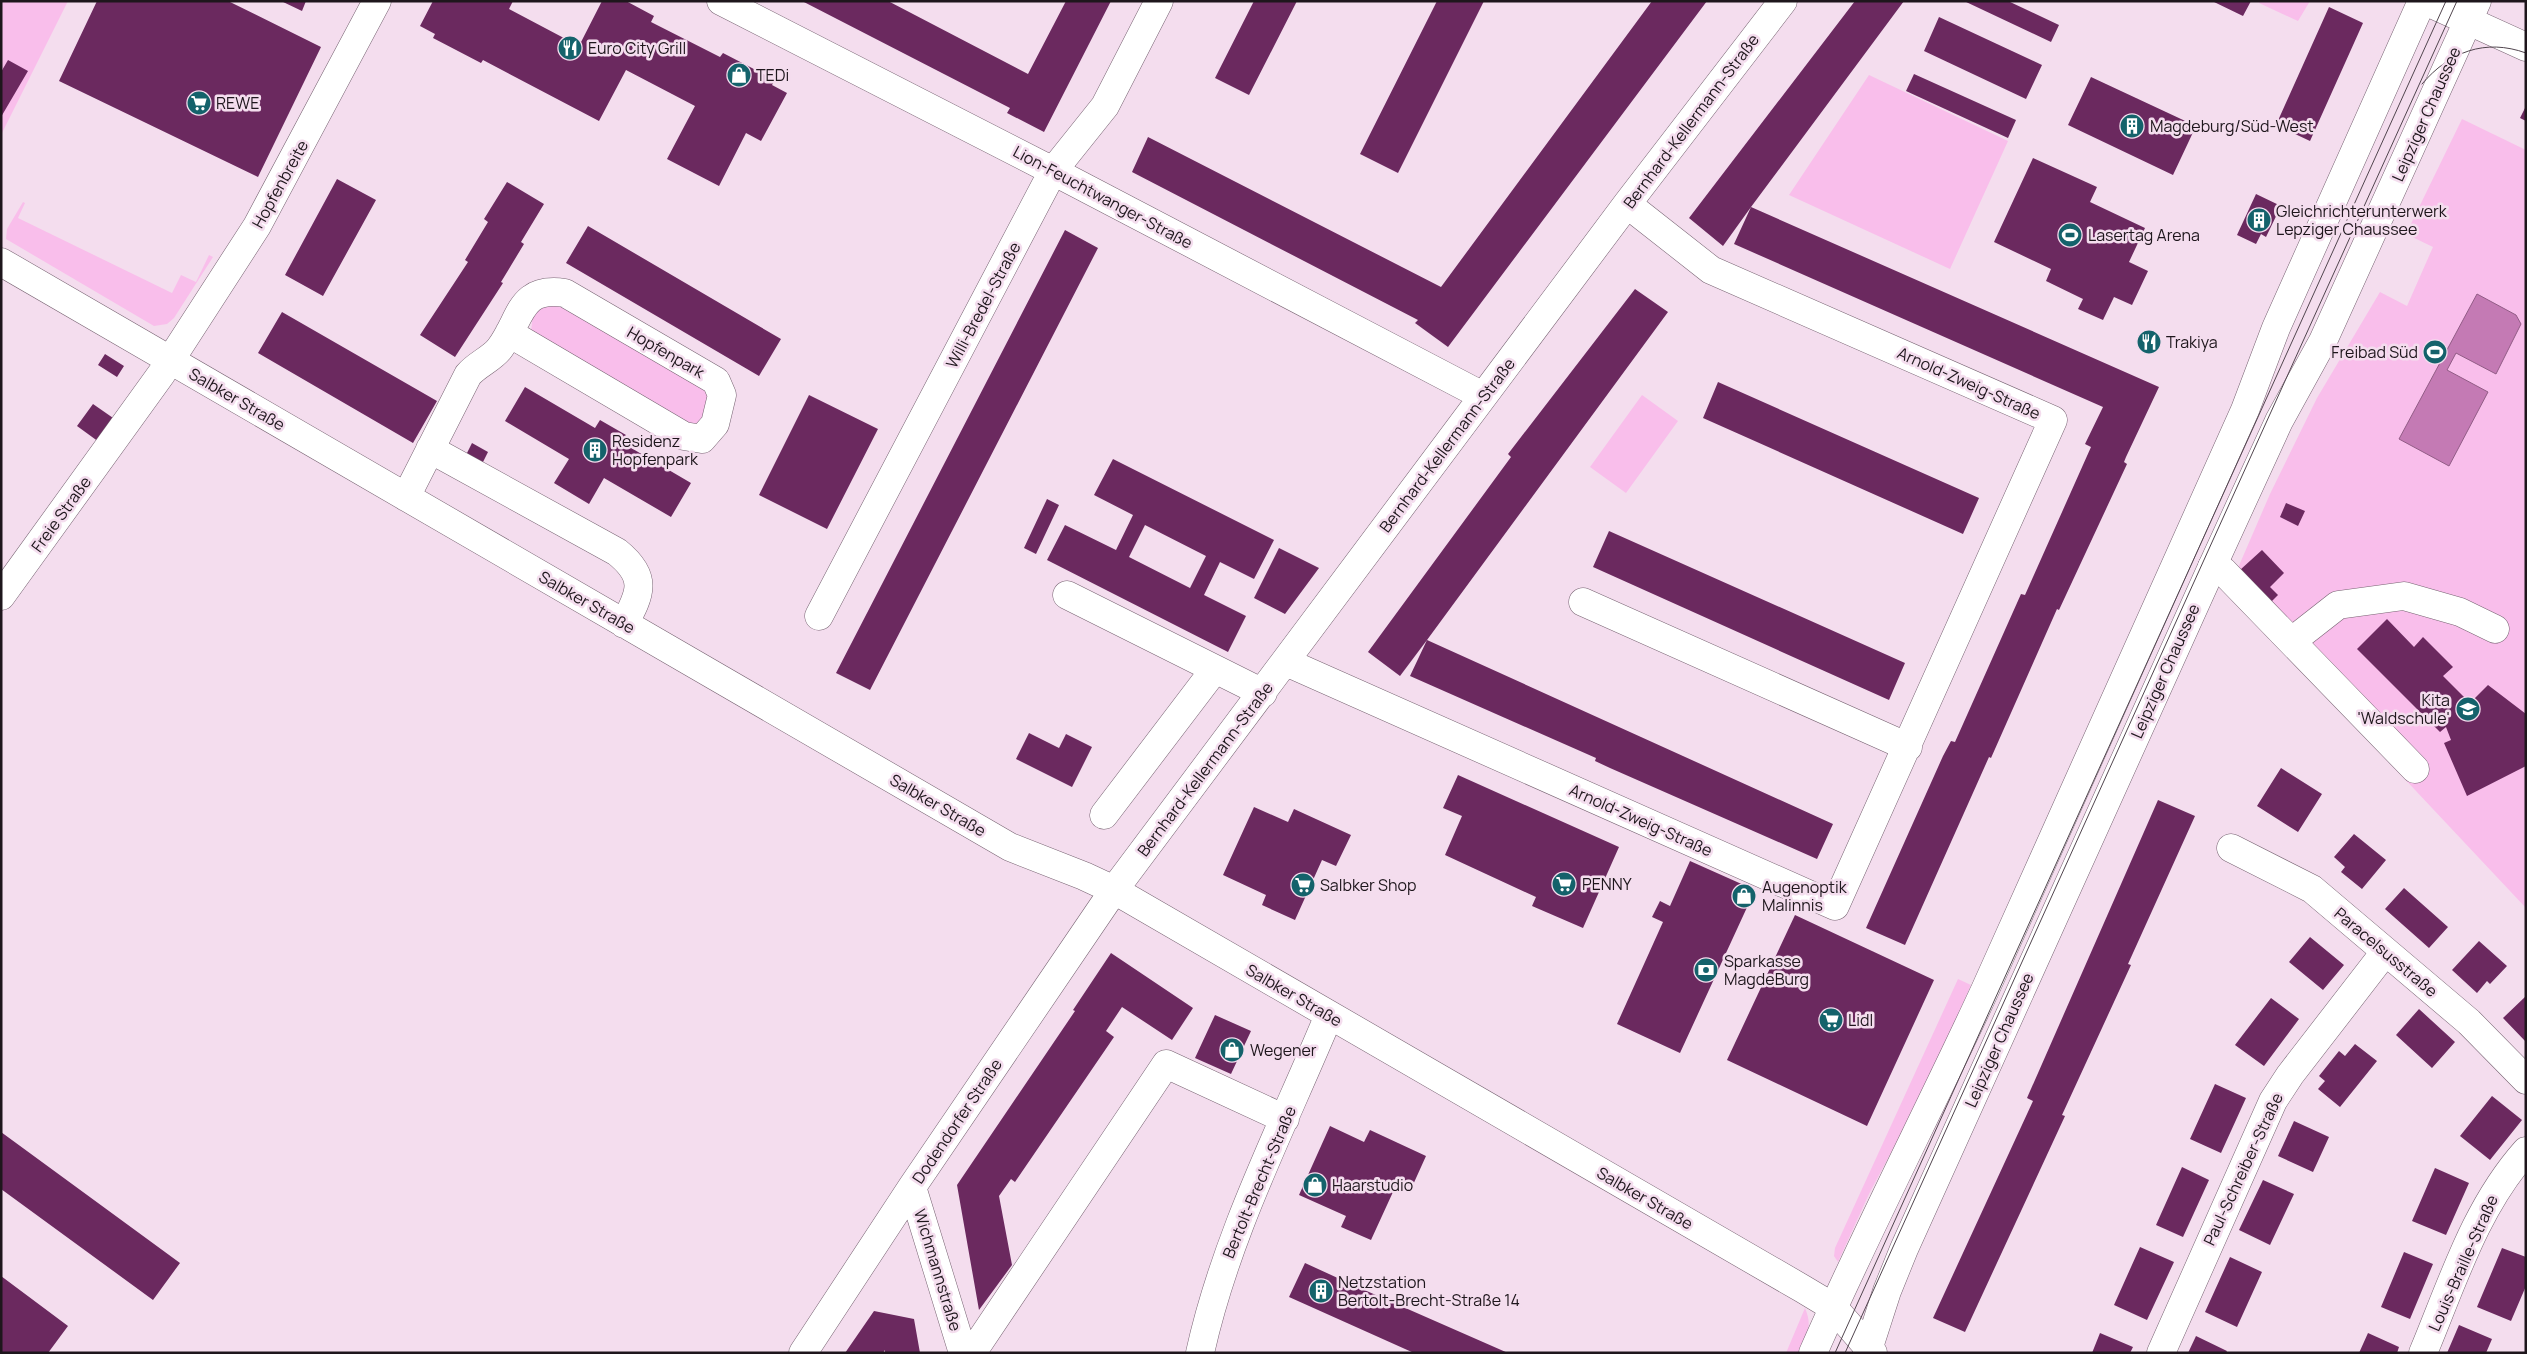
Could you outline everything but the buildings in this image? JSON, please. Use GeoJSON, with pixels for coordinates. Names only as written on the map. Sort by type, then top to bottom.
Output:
{"type":"FeatureCollection","features":[{"type":"Feature","properties":{"kind":"street","name":"Hopfenbreite"},"geometry":{"type":"LineString","coordinates":[[121,432],[171,360],[258,226],[377,1]]}},
{"type":"Feature","properties":{"kind":"street","name":"Lion-Feuchtwanger-Straße"},"geometry":{"type":"LineString","coordinates":[[721,1],[1053,171],[1483,396]]}},
{"type":"Feature","properties":{"kind":"street","name":"Willi-Bredel-Straße"},"geometry":{"type":"LineString","coordinates":[[819,616],[1053,171],[1105,106],[1159,1]]}},
{"type":"Feature","properties":{"kind":"street","name":"Bernhard-Kellermann-Straße"},"geometry":{"type":"LineString","coordinates":[[1114,890],[1627,204],[1783,1]]}},
{"type":"Feature","properties":{"kind":"street"},"geometry":{"type":"LineString","coordinates":[[2423,1],[2473,11],[2526,47]]}},
{"type":"Feature","properties":{"kind":"street","name":"Leipziger Chaussee"},"geometry":{"type":"LineString","coordinates":[[1813,1353],[1885,1194],[1946,1074],[1997,962],[2245,410],[2276,328],[2423,1]]}},
{"type":"Feature","properties":{"kind":"street","name":"Leipziger Chaussee"},"geometry":{"type":"LineString","coordinates":[[1870,1351],[1887,1292],[1904,1249],[2279,421],[2323,341],[2473,11]]}},
{"type":"Feature","properties":{"kind":"street","name":"Arnold-Zweig-Straße"},"geometry":{"type":"LineString","coordinates":[[1286,662],[1835,906],[1908,747],[2053,420],[1711,270],[1627,204]]}},
{"type":"Feature","properties":{"kind":"street","name":"Salbker Straße"},"geometry":{"type":"LineString","coordinates":[[1,262],[1010,847],[1114,890],[1833,1307],[1870,1351]]}},
{"type":"Feature","properties":{"kind":"street","name":"Hopfenpark"},"geometry":{"type":"LineString","coordinates":[[406,496],[468,375],[475,366],[500,348],[524,306],[534,296],[548,291],[565,293],[716,381],[722,395],[715,424],[702,439],[684,436],[509,333]]}},
{"type":"Feature","properties":{"kind":"street","name":"Freie Straße"},"geometry":{"type":"LineString","coordinates":[[1,596],[121,432]]}},
{"type":"Feature","properties":{"kind":"street"},"geometry":{"type":"LineString","coordinates":[[430,449],[617,552],[630,563],[639,581],[638,598],[624,624]]}},
{"type":"Feature","properties":{"kind":"street"},"geometry":{"type":"LineString","coordinates":[[2212,567],[2223,571],[2415,769]]}},
{"type":"Feature","properties":{"kind":"street"},"geometry":{"type":"LineString","coordinates":[[1067,595],[1263,693]]}},
{"type":"Feature","properties":{"kind":"street"},"geometry":{"type":"LineString","coordinates":[[2292,641],[2338,605],[2404,596],[2460,612],[2495,629]]}},
{"type":"Feature","properties":{"kind":"street"},"geometry":{"type":"LineString","coordinates":[[1583,602],[1908,747]]}},
{"type":"Feature","properties":{"kind":"street"},"geometry":{"type":"LineString","coordinates":[[1104,814],[1215,669]]}},
{"type":"Feature","properties":{"kind":"street","name":"Paracelsusstraße"},"geometry":{"type":"LineString","coordinates":[[2231,848],[2312,889],[2469,1022],[2526,1080]]}},
{"type":"Feature","properties":{"kind":"street","name":"Dodendorfer Straße"},"geometry":{"type":"LineString","coordinates":[[803,1353],[912,1187],[1114,890]]}},
{"type":"Feature","properties":{"kind":"street","name":"Paul-Schreiber-Straße"},"geometry":{"type":"LineString","coordinates":[[2161,1353],[2202,1255],[2281,1088],[2385,952]]}},
{"type":"Feature","properties":{"kind":"street","name":"Bertolt-Brecht-Straße"},"geometry":{"type":"LineString","coordinates":[[1200,1353],[1212,1305],[1230,1248],[1329,1015]]}},
{"type":"Feature","properties":{"kind":"street"},"geometry":{"type":"LineString","coordinates":[[972,1353],[1166,1064],[1285,1119]]}},
{"type":"Feature","properties":{"kind":"street","name":"Louis-Braille-Straße"},"geometry":{"type":"LineString","coordinates":[[2423,1353],[2481,1216],[2502,1180],[2526,1151]]}},
{"type":"Feature","properties":{"kind":"street","name":"Wichmannstraße"},"geometry":{"type":"LineString","coordinates":[[912,1187],[963,1353]]}},
{"type":"Feature","properties":{"kind":"shaded area"},"geometry":{"type":"Polygon","coordinates":[[[1,1],[68,1],[1,135],[1,1]]]}},
{"type":"Feature","properties":{"kind":"shaded area"},"geometry":{"type":"Polygon","coordinates":[[[2260,1],[2310,1],[2298,21],[2259,3],[2260,1]]]}},
{"type":"Feature","properties":{"kind":"shaded area"},"geometry":{"type":"Polygon","coordinates":[[[1869,75],[2008,141],[1950,269],[1789,195],[1869,75]]]}},
{"type":"Feature","properties":{"kind":"shaded area"},"geometry":{"type":"Polygon","coordinates":[[[2462,119],[2526,150],[2526,908],[2228,591],[2270,494],[2317,398],[2380,292],[2407,306],[2433,247],[2406,234],[2462,119]]]}},
{"type":"Feature","properties":{"kind":"shaded area"},"geometry":{"type":"Polygon","coordinates":[[[23,202],[25,203],[18,218],[172,293],[181,275],[196,282],[209,255],[213,257],[174,318],[167,324],[154,326],[6,239],[7,229],[23,202]]]}},
{"type":"Feature","properties":{"kind":"shaded area"},"geometry":{"type":"Polygon","coordinates":[[[2477,294],[2516,315],[2521,324],[2496,374],[2456,353],[2447,370],[2488,392],[2449,466],[2399,439],[2477,294]]]}},
{"type":"Feature","properties":{"kind":"shaded area"},"geometry":{"type":"Polygon","coordinates":[[[559,303],[706,389],[716,401],[698,429],[531,332],[533,314],[538,307],[559,303]]]}},
{"type":"Feature","properties":{"kind":"shaded area"},"geometry":{"type":"Polygon","coordinates":[[[1642,395],[1678,421],[1626,493],[1590,467],[1642,395]]]}},
{"type":"Feature","properties":{"kind":"shaded area"},"geometry":{"type":"Polygon","coordinates":[[[1958,979],[1971,985],[1932,1075],[1869,1194],[1838,1262],[1834,1256],[1835,1248],[1958,979]]]}},
{"type":"Feature","properties":{"kind":"shaded area"},"geometry":{"type":"Polygon","coordinates":[[[1805,1308],[1809,1321],[1806,1336],[1798,1353],[1786,1353],[1805,1308]]]}},
{"type":"Feature","properties":{"kind":"tram line"},"geometry":{"type":"LineString","coordinates":[[1835,1353],[2446,1]]}},
{"type":"Feature","properties":{"kind":"tram line"},"geometry":{"type":"LineString","coordinates":[[1845,1353],[2457,1]]}},
{"type":"Feature","properties":{"kind":"tram line"},"geometry":{"type":"LineString","coordinates":[[2422,84],[2444,64],[2456,56],[2469,51],[2496,47],[2526,53]]}},
{"type":"Feature","properties":{"kind":"place","name":"Euro City Grill"},"geometry":{"type":"Point","coordinates":[570,48]}},
{"type":"Feature","properties":{"kind":"place","name":"TEDi"},"geometry":{"type":"Point","coordinates":[739,75]}},
{"type":"Feature","properties":{"kind":"place","name":"REWE"},"geometry":{"type":"Point","coordinates":[199,103]}},
{"type":"Feature","properties":{"kind":"place","name":"Magdeburg/Süd-West"},"geometry":{"type":"Point","coordinates":[2132,126]}},
{"type":"Feature","properties":{"kind":"place","name":"Gleichrichterunterwerk Lepziger Chaussee"},"geometry":{"type":"Point","coordinates":[2259,220]}},
{"type":"Feature","properties":{"kind":"place","name":"Lasertag Arena"},"geometry":{"type":"Point","coordinates":[2070,235]}},
{"type":"Feature","properties":{"kind":"place","name":"Trakiya"},"geometry":{"type":"Point","coordinates":[2149,342]}},
{"type":"Feature","properties":{"kind":"place","name":"Freibad Süd"},"geometry":{"type":"Point","coordinates":[2435,352]}},
{"type":"Feature","properties":{"kind":"place","name":"Residenz Hopfenpark"},"geometry":{"type":"Point","coordinates":[595,450]}},
{"type":"Feature","properties":{"kind":"place","name":"Kita 'Waldschule'"},"geometry":{"type":"Point","coordinates":[2468,709]}},
{"type":"Feature","properties":{"kind":"place","name":"PENNY"},"geometry":{"type":"Point","coordinates":[1564,884]}},
{"type":"Feature","properties":{"kind":"place","name":"Salbker Shop"},"geometry":{"type":"Point","coordinates":[1303,885]}},
{"type":"Feature","properties":{"kind":"place","name":"Augenoptik Malinnis"},"geometry":{"type":"Point","coordinates":[1744,896]}},
{"type":"Feature","properties":{"kind":"place","name":"Sparkasse MagdeBurg"},"geometry":{"type":"Point","coordinates":[1706,970]}},
{"type":"Feature","properties":{"kind":"place","name":"Lidl"},"geometry":{"type":"Point","coordinates":[1831,1020]}},
{"type":"Feature","properties":{"kind":"place","name":"Wegener"},"geometry":{"type":"Point","coordinates":[1232,1050]}},
{"type":"Feature","properties":{"kind":"place","name":"Haarstudio"},"geometry":{"type":"Point","coordinates":[1315,1185]}},
{"type":"Feature","properties":{"kind":"place","name":"Netzstation Bertolt-Brecht-Straße 14"},"geometry":{"type":"Point","coordinates":[1321,1291]}}]}
